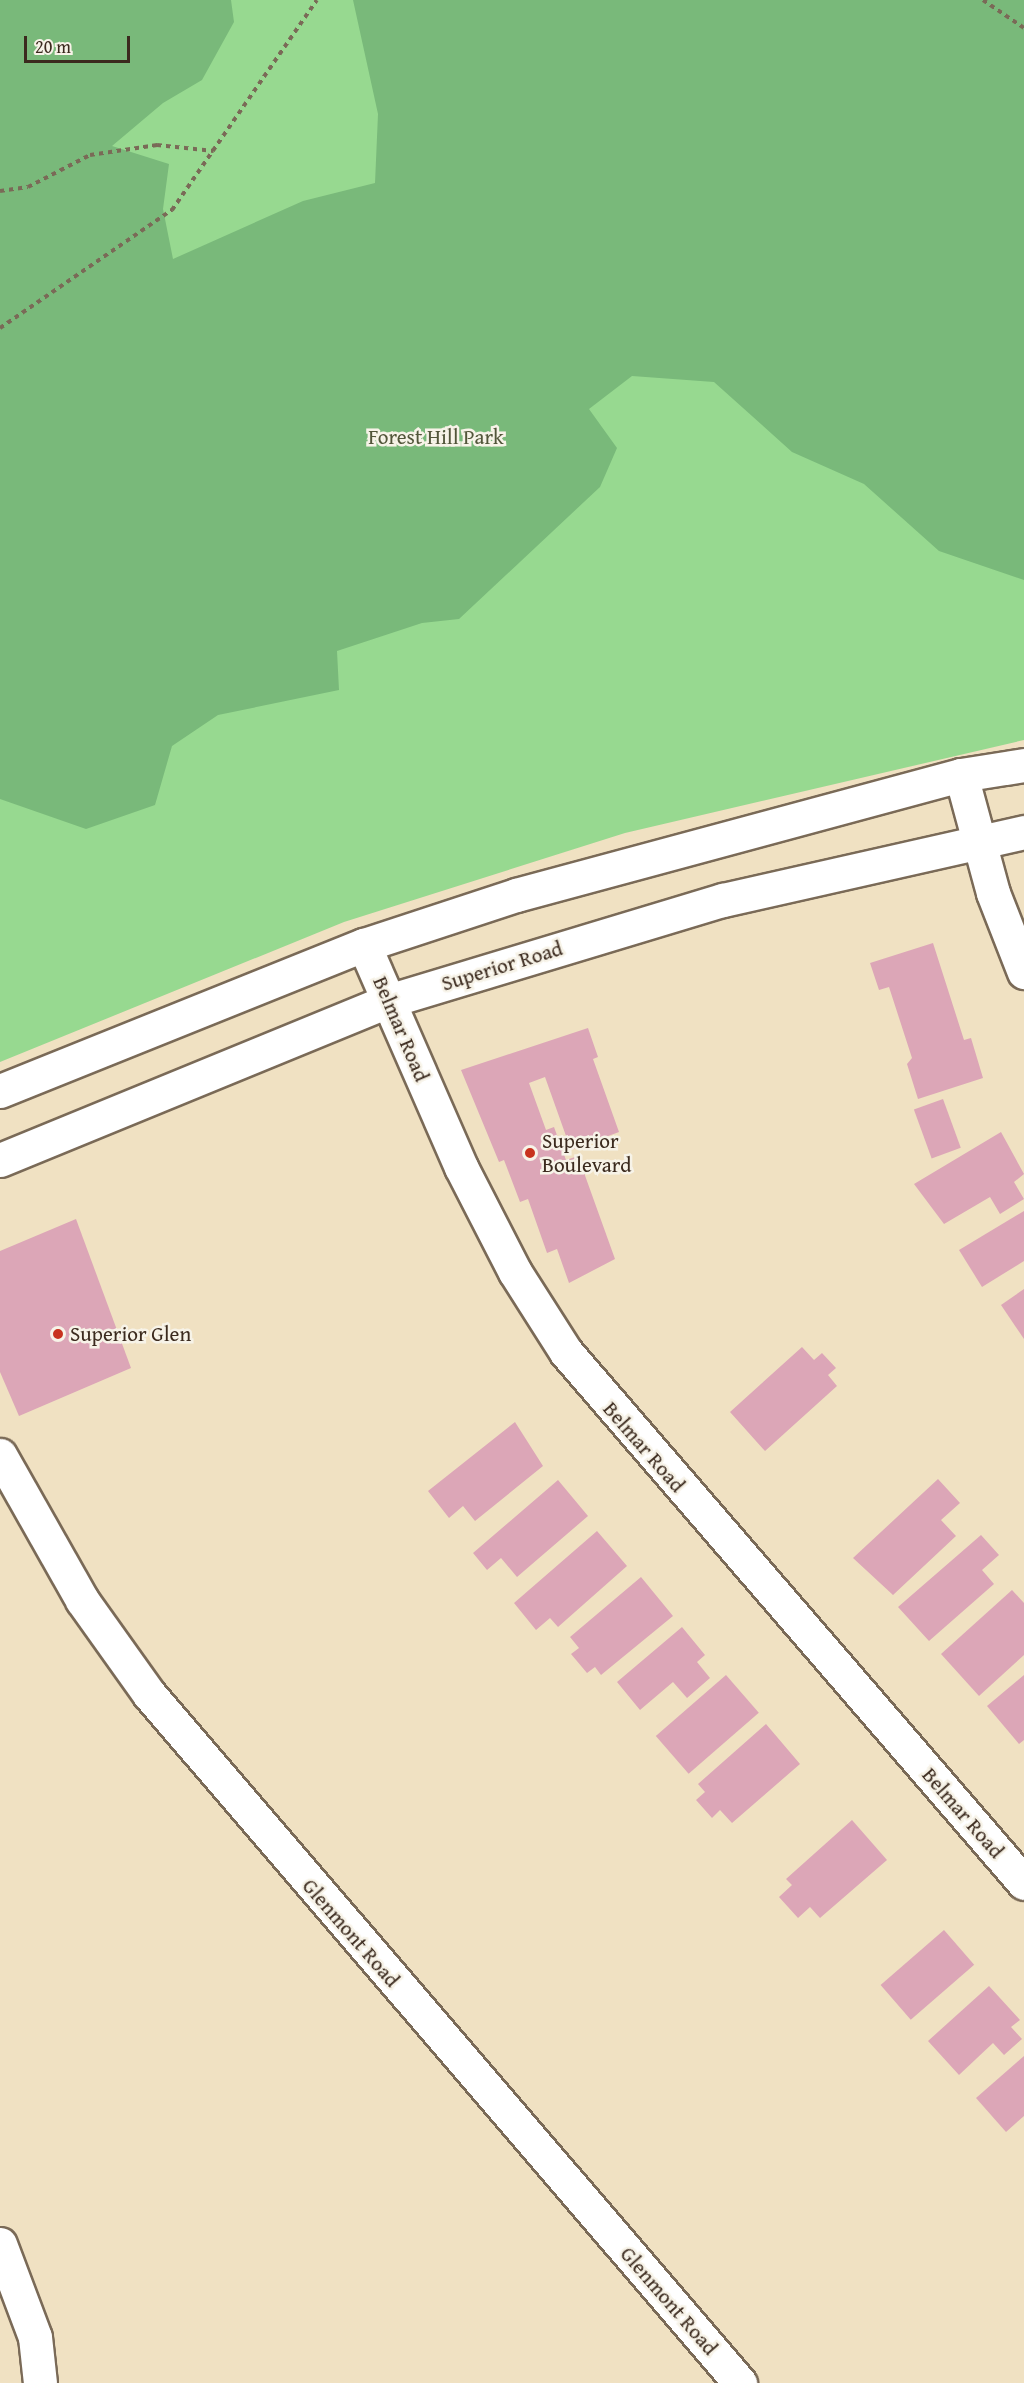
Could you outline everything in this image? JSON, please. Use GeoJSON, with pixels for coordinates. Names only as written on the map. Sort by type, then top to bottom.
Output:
{"type":"FeatureCollection","features":[{"type":"Feature","properties":{"kind":"street"},"geometry":{"type":"LineString","coordinates":[[0,1091],[364,945],[528,892],[961,775],[1024,765]]}},
{"type":"Feature","properties":{"kind":"street"},"geometry":{"type":"LineString","coordinates":[[961,775],[978,839],[1024,972]]}},
{"type":"Feature","properties":{"kind":"street","name":"Superior Road"},"geometry":{"type":"LineString","coordinates":[[0,1160],[388,1001],[723,900],[978,839],[1024,832]]}},
{"type":"Feature","properties":{"kind":"street","name":"Belmar Road"},"geometry":{"type":"LineString","coordinates":[[364,945],[461,1167],[515,1272],[566,1352],[1024,1883]]}},
{"type":"Feature","properties":{"kind":"street","name":"Glenmont Road"},"geometry":{"type":"LineString","coordinates":[[0,1455],[82,1600],[149,1694],[740,2383]]}},
{"type":"Feature","properties":{"kind":"street"},"geometry":{"type":"LineString","coordinates":[[0,2244],[35,2337],[40,2383]]}},
{"type":"Feature","properties":{"kind":"path"},"geometry":{"type":"LineString","coordinates":[[0,328],[172,210],[317,0]]}},
{"type":"Feature","properties":{"kind":"path"},"geometry":{"type":"LineString","coordinates":[[983,0],[1024,28]]}},
{"type":"Feature","properties":{"kind":"path"},"geometry":{"type":"LineString","coordinates":[[0,191],[28,187],[90,155],[157,145],[214,151]]}},
{"type":"Feature","properties":{"kind":"green space","name":"Forest Hill Park"},"geometry":{"type":"Polygon","coordinates":[[[0,0],[1024,0],[1024,740],[625,833],[344,922],[0,1062],[0,0]]]}},
{"type":"Feature","properties":{"kind":"green space","name":"Forest Hill Park"},"geometry":{"type":"Polygon","coordinates":[[[0,0],[231,0],[234,22],[202,80],[163,103],[112,146],[169,164],[163,209],[173,259],[303,201],[375,183],[378,114],[353,0],[1024,0],[1024,580],[939,551],[864,484],[792,452],[714,382],[632,376],[589,409],[617,448],[600,487],[459,619],[422,623],[337,651],[339,690],[218,715],[172,746],[155,805],[86,829],[0,799],[0,0]]]}},
{"type":"Feature","properties":{"kind":"building"},"geometry":{"type":"Polygon","coordinates":[[[933,943],[964,1040],[971,1038],[983,1078],[918,1099],[907,1064],[912,1058],[889,987],[879,990],[870,963],[933,943]]]}},
{"type":"Feature","properties":{"kind":"building","name":"Superior Boulevard"},"geometry":{"type":"Polygon","coordinates":[[[588,1028],[598,1057],[593,1059],[619,1132],[571,1150],[545,1077],[529,1083],[546,1130],[554,1127],[566,1160],[578,1156],[615,1259],[569,1283],[557,1249],[547,1253],[528,1199],[520,1202],[504,1160],[499,1162],[461,1070],[588,1028]]]}},
{"type":"Feature","properties":{"kind":"building"},"geometry":{"type":"Polygon","coordinates":[[[943,1099],[961,1148],[932,1158],[914,1110],[943,1099]]]}},
{"type":"Feature","properties":{"kind":"building"},"geometry":{"type":"Polygon","coordinates":[[[1001,1132],[1024,1174],[1014,1182],[1024,1199],[1000,1214],[990,1197],[944,1224],[914,1184],[1001,1132]]]}},
{"type":"Feature","properties":{"kind":"building"},"geometry":{"type":"Polygon","coordinates":[[[1024,1211],[1024,1261],[982,1287],[959,1250],[1024,1211]]]}},
{"type":"Feature","properties":{"kind":"building","name":"Superior Glen"},"geometry":{"type":"Polygon","coordinates":[[[76,1219],[131,1368],[19,1416],[0,1372],[0,1251],[76,1219]]]}},
{"type":"Feature","properties":{"kind":"building"},"geometry":{"type":"Polygon","coordinates":[[[1024,1289],[1024,1339],[1001,1305],[1024,1289]]]}},
{"type":"Feature","properties":{"kind":"building"},"geometry":{"type":"Polygon","coordinates":[[[802,1347],[814,1360],[822,1353],[836,1368],[828,1375],[837,1386],[765,1451],[730,1412],[802,1347]]]}},
{"type":"Feature","properties":{"kind":"building"},"geometry":{"type":"Polygon","coordinates":[[[515,1422],[543,1466],[475,1521],[463,1506],[449,1518],[428,1491],[515,1422]]]}},
{"type":"Feature","properties":{"kind":"building"},"geometry":{"type":"Polygon","coordinates":[[[938,1479],[960,1503],[941,1520],[956,1536],[893,1595],[853,1558],[938,1479]]]}},
{"type":"Feature","properties":{"kind":"building"},"geometry":{"type":"Polygon","coordinates":[[[558,1480],[588,1516],[517,1577],[501,1558],[487,1570],[473,1553],[558,1480]]]}},
{"type":"Feature","properties":{"kind":"building"},"geometry":{"type":"Polygon","coordinates":[[[597,1531],[627,1566],[558,1627],[550,1618],[536,1630],[514,1603],[597,1531]]]}},
{"type":"Feature","properties":{"kind":"building"},"geometry":{"type":"Polygon","coordinates":[[[981,1535],[999,1555],[982,1570],[994,1584],[929,1641],[898,1607],[981,1535]]]}},
{"type":"Feature","properties":{"kind":"building"},"geometry":{"type":"Polygon","coordinates":[[[641,1577],[673,1616],[601,1675],[595,1667],[587,1673],[571,1654],[579,1648],[570,1637],[641,1577]]]}},
{"type":"Feature","properties":{"kind":"building"},"geometry":{"type":"Polygon","coordinates":[[[1012,1590],[1024,1603],[1024,1655],[979,1696],[941,1654],[1012,1590]]]}},
{"type":"Feature","properties":{"kind":"building"},"geometry":{"type":"Polygon","coordinates":[[[682,1627],[705,1655],[697,1662],[710,1678],[687,1698],[673,1682],[640,1710],[617,1682],[682,1627]]]}},
{"type":"Feature","properties":{"kind":"building"},"geometry":{"type":"Polygon","coordinates":[[[726,1675],[759,1713],[689,1774],[656,1736],[726,1675]]]}},
{"type":"Feature","properties":{"kind":"building"},"geometry":{"type":"Polygon","coordinates":[[[1024,1675],[1024,1740],[1019,1744],[987,1706],[1024,1675]]]}},
{"type":"Feature","properties":{"kind":"building"},"geometry":{"type":"Polygon","coordinates":[[[766,1724],[800,1764],[732,1823],[720,1810],[712,1818],[696,1800],[705,1792],[698,1784],[766,1724]]]}},
{"type":"Feature","properties":{"kind":"building"},"geometry":{"type":"Polygon","coordinates":[[[852,1820],[887,1860],[820,1918],[810,1907],[798,1918],[779,1897],[792,1885],[786,1879],[852,1820]]]}},
{"type":"Feature","properties":{"kind":"building"},"geometry":{"type":"Polygon","coordinates":[[[944,1930],[974,1965],[911,2020],[881,1985],[944,1930]]]}},
{"type":"Feature","properties":{"kind":"building"},"geometry":{"type":"Polygon","coordinates":[[[989,1986],[1020,2020],[1011,2027],[1022,2039],[1004,2055],[993,2043],[959,2075],[928,2041],[989,1986]]]}},
{"type":"Feature","properties":{"kind":"building"},"geometry":{"type":"Polygon","coordinates":[[[1024,2056],[1024,2116],[1006,2132],[976,2098],[1024,2056]]]}},
{"type":"Feature","properties":{"kind":"place","name":"Superior Boulevard"},"geometry":{"type":"Point","coordinates":[530,1153]}},
{"type":"Feature","properties":{"kind":"place","name":"Superior Glen"},"geometry":{"type":"Point","coordinates":[58,1334]}}]}
